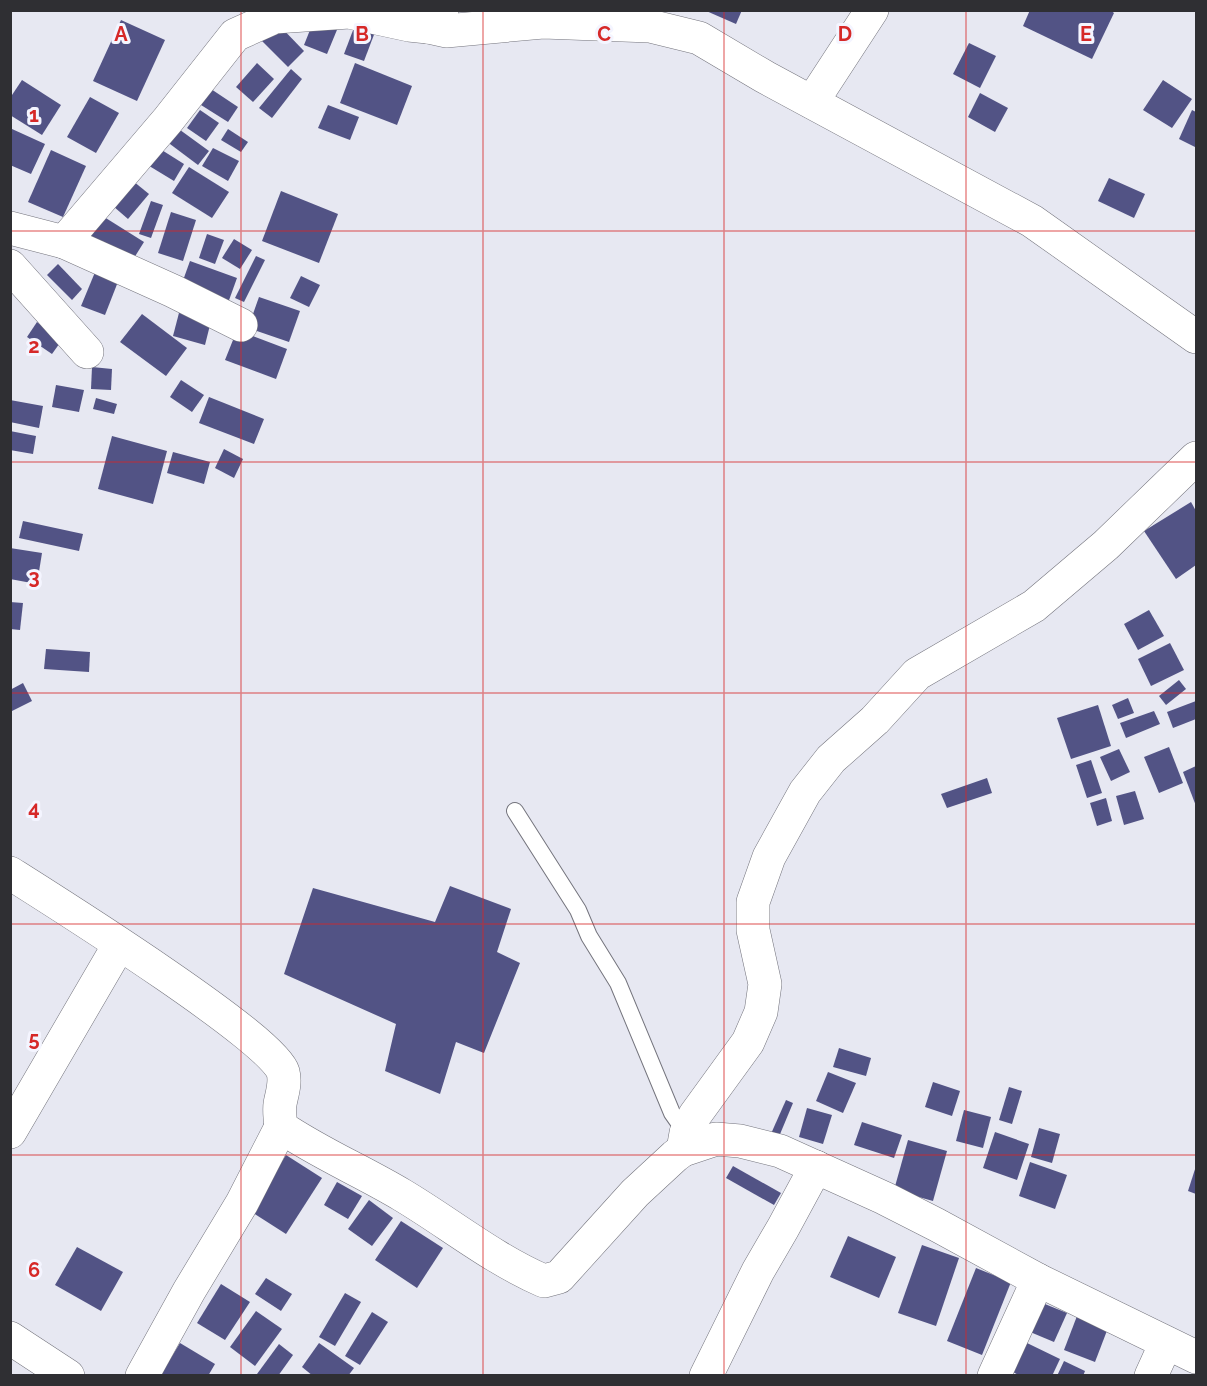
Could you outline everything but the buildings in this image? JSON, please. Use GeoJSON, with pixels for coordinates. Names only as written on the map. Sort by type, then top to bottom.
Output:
{"type":"FeatureCollection","features":[{"type":"Feature","properties":{"kind":"street"},"geometry":{"type":"LineString","coordinates":[[812,102],[872,10]]}},
{"type":"Feature","properties":{"kind":"street"},"geometry":{"type":"LineString","coordinates":[[64,242],[168,120],[235,35],[275,16],[349,12],[409,25],[435,19],[446,31],[543,22],[650,26],[699,38],[765,77],[1032,221],[1197,337]]}},
{"type":"Feature","properties":{"kind":"street"},"geometry":{"type":"LineString","coordinates":[[10,228],[64,242],[173,291],[241,325]]}},
{"type":"Feature","properties":{"kind":"street"},"geometry":{"type":"LineString","coordinates":[[10,266],[87,352]]}},
{"type":"Feature","properties":{"kind":"street"},"geometry":{"type":"LineString","coordinates":[[281,1126],[308,1145],[400,1194],[501,1259],[544,1281],[559,1277],[684,1142],[704,1101],[748,1042],[761,1012],[765,984],[753,930],[753,902],[769,857],[804,792],[831,759],[875,720],[917,675],[1034,606],[1106,545],[1197,458]]}},
{"type":"Feature","properties":{"kind":"street"},"geometry":{"type":"LineString","coordinates":[[10,873],[192,993],[266,1050],[283,1071],[284,1088],[279,1106],[281,1126],[242,1203],[189,1291],[142,1376]]}},
{"type":"Feature","properties":{"kind":"street"},"geometry":{"type":"LineString","coordinates":[[10,1132],[119,945]]}},
{"type":"Feature","properties":{"kind":"street"},"geometry":{"type":"LineString","coordinates":[[684,1142],[716,1139],[740,1141],[780,1151],[937,1225],[1038,1280],[1197,1357]]}},
{"type":"Feature","properties":{"kind":"street"},"geometry":{"type":"LineString","coordinates":[[705,1376],[758,1271],[816,1167]]}},
{"type":"Feature","properties":{"kind":"street"},"geometry":{"type":"LineString","coordinates":[[994,1376],[1038,1280]]}},
{"type":"Feature","properties":{"kind":"street"},"geometry":{"type":"LineString","coordinates":[[10,1338],[68,1376]]}},
{"type":"Feature","properties":{"kind":"street"},"geometry":{"type":"LineString","coordinates":[[1151,1376],[1167,1343]]}},
{"type":"Feature","properties":{"kind":"lane"},"geometry":{"type":"LineString","coordinates":[[515,811],[578,910],[589,936],[618,983],[684,1142]]}}]}
